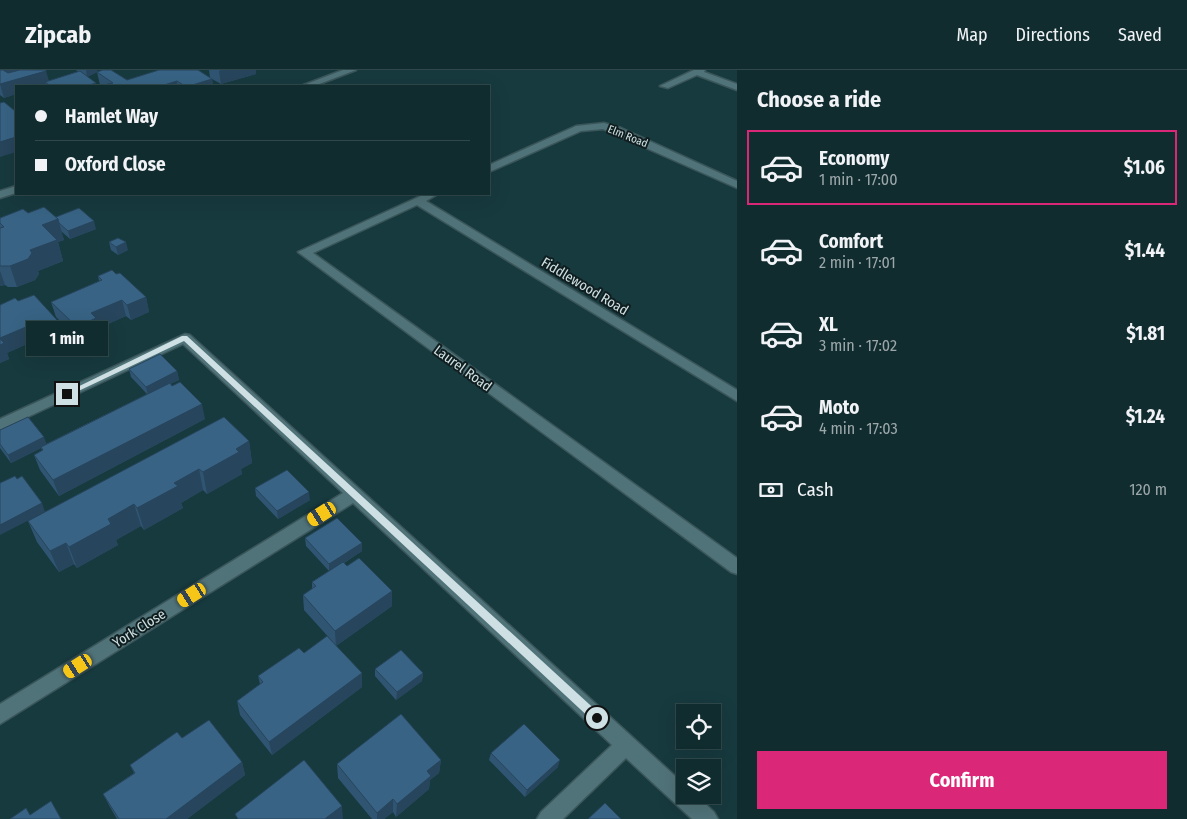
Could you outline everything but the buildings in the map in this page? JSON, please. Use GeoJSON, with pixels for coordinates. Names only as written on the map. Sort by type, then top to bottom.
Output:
{"type":"FeatureCollection","features":[{"type":"Feature","properties":{"kind":"street"},"geometry":{"type":"LineString","coordinates":[[309,85],[352,70]]}},
{"type":"Feature","properties":{"kind":"street"},"geometry":{"type":"LineString","coordinates":[[666,86],[699,71],[737,87]]}},
{"type":"Feature","properties":{"kind":"street","name":"Elm Road"},"geometry":{"type":"LineString","coordinates":[[490,169],[579,128],[604,126],[618,130],[737,185]]}},
{"type":"Feature","properties":{"kind":"street"},"geometry":{"type":"LineString","coordinates":[[0,195],[15,189]]}},
{"type":"Feature","properties":{"kind":"street","name":"Laurel Road"},"geometry":{"type":"LineString","coordinates":[[431,195],[304,252],[737,567]]}},
{"type":"Feature","properties":{"kind":"street","name":"Fiddlewood Road"},"geometry":{"type":"LineString","coordinates":[[417,202],[737,396]]}},
{"type":"Feature","properties":{"kind":"street"},"geometry":{"type":"LineString","coordinates":[[0,425],[185,338],[707,819]]}},
{"type":"Feature","properties":{"kind":"street","name":"York Close"},"geometry":{"type":"LineString","coordinates":[[0,715],[355,494]]}},
{"type":"Feature","properties":{"kind":"street"},"geometry":{"type":"LineString","coordinates":[[548,819],[626,745]]}},
{"type":"Feature","properties":{"kind":"route"},"geometry":{"type":"LineString","coordinates":[[67,394],[185,338],[597,718]]}}]}
